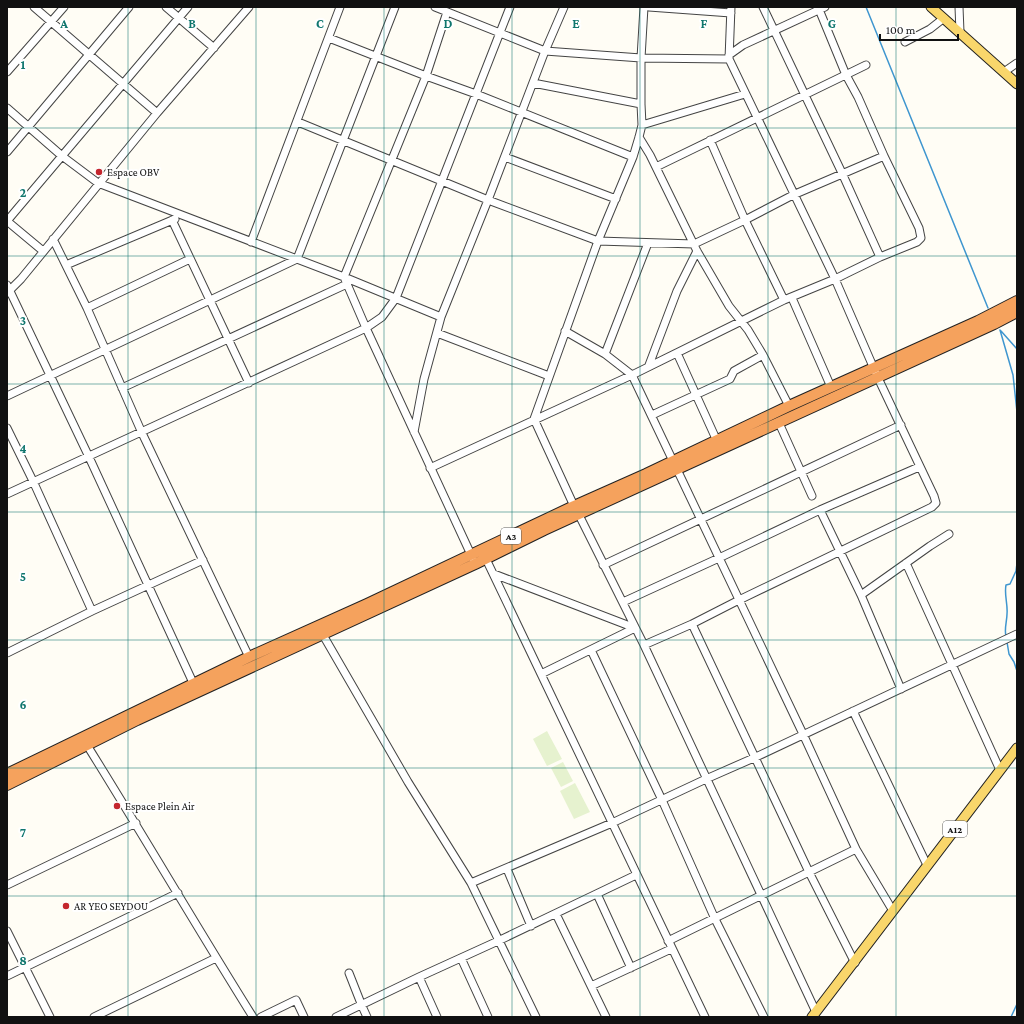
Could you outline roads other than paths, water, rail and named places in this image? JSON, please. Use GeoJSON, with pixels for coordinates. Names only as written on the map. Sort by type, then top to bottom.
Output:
{"type":"FeatureCollection","features":[{"type":"Feature","properties":{"kind":"highway","name":"A3"},"geometry":{"type":"LineString","coordinates":[[196,688],[323,635],[576,510],[676,465],[779,423],[1017,302]]}},
{"type":"Feature","properties":{"kind":"highway","name":"A3"},"geometry":{"type":"LineString","coordinates":[[676,465],[717,441],[831,387],[876,373],[1017,312]]}},
{"type":"Feature","properties":{"kind":"highway","name":"A3"},"geometry":{"type":"LineString","coordinates":[[7,774],[137,720],[249,657],[367,604],[473,560],[486,559],[576,510]]}},
{"type":"Feature","properties":{"kind":"highway","name":"A3"},"geometry":{"type":"LineString","coordinates":[[7,785],[85,742]]}},
{"type":"Feature","properties":{"kind":"main road"},"geometry":{"type":"LineString","coordinates":[[931,7],[1017,84]]}},
{"type":"Feature","properties":{"kind":"main road","name":"A12"},"geometry":{"type":"LineString","coordinates":[[814,1014],[855,963],[927,865],[1017,748]]}},
{"type":"Feature","properties":{"kind":"street"},"geometry":{"type":"LineString","coordinates":[[34,7],[157,112]]}},
{"type":"Feature","properties":{"kind":"street"},"geometry":{"type":"LineString","coordinates":[[7,72],[64,7]]}},
{"type":"Feature","properties":{"kind":"street"},"geometry":{"type":"LineString","coordinates":[[7,152],[129,7]]}},
{"type":"Feature","properties":{"kind":"street"},"geometry":{"type":"LineString","coordinates":[[166,7],[214,48]]}},
{"type":"Feature","properties":{"kind":"street"},"geometry":{"type":"LineString","coordinates":[[44,250],[7,221],[188,7]]}},
{"type":"Feature","properties":{"kind":"street"},"geometry":{"type":"LineString","coordinates":[[196,688],[89,456],[8,290],[44,250],[157,112],[249,7]]}},
{"type":"Feature","properties":{"kind":"street"},"geometry":{"type":"LineString","coordinates":[[251,242],[298,122],[340,7]]}},
{"type":"Feature","properties":{"kind":"street"},"geometry":{"type":"LineString","coordinates":[[7,396],[297,259],[395,7]]}},
{"type":"Feature","properties":{"kind":"street"},"geometry":{"type":"LineString","coordinates":[[430,468],[632,375],[649,365],[677,353],[741,320],[880,257],[917,242],[921,238],[919,228],[884,156],[858,97],[846,75],[821,8],[744,45],[729,57],[641,58],[545,51],[499,34],[435,7]]}},
{"type":"Feature","properties":{"kind":"street"},"geometry":{"type":"LineString","coordinates":[[122,388],[346,281],[450,13],[458,7]]}},
{"type":"Feature","properties":{"kind":"street"},"geometry":{"type":"LineString","coordinates":[[7,494],[142,433],[366,328],[382,317],[396,298],[510,7]]}},
{"type":"Feature","properties":{"kind":"street"},"geometry":{"type":"LineString","coordinates":[[414,432],[424,379],[441,317],[505,157],[545,51],[564,7]]}},
{"type":"Feature","properties":{"kind":"street"},"geometry":{"type":"LineString","coordinates":[[644,7],[641,58],[642,125],[639,137],[633,157],[598,241],[534,419],[576,510],[644,645],[761,896],[814,1014]]}},
{"type":"Feature","properties":{"kind":"street"},"geometry":{"type":"LineString","coordinates":[[644,645],[692,624],[840,552],[935,505],[936,502],[834,279],[756,118],[729,57],[731,10],[648,7]]}},
{"type":"Feature","properties":{"kind":"street"},"geometry":{"type":"LineString","coordinates":[[763,7],[880,257]]}},
{"type":"Feature","properties":{"kind":"street"},"geometry":{"type":"LineString","coordinates":[[959,7],[960,32]]}},
{"type":"Feature","properties":{"kind":"street"},"geometry":{"type":"LineString","coordinates":[[905,42],[930,29],[944,18]]}},
{"type":"Feature","properties":{"kind":"street"},"geometry":{"type":"LineString","coordinates":[[329,38],[376,58],[476,94],[633,157]]}},
{"type":"Feature","properties":{"kind":"street"},"geometry":{"type":"LineString","coordinates":[[1004,72],[1017,63]]}},
{"type":"Feature","properties":{"kind":"street"},"geometry":{"type":"LineString","coordinates":[[656,166],[866,65]]}},
{"type":"Feature","properties":{"kind":"street"},"geometry":{"type":"LineString","coordinates":[[533,83],[641,104]]}},
{"type":"Feature","properties":{"kind":"street"},"geometry":{"type":"LineString","coordinates":[[642,125],[745,94]]}},
{"type":"Feature","properties":{"kind":"street"},"geometry":{"type":"LineString","coordinates":[[7,108],[62,156],[98,184],[297,259],[346,281],[396,298],[441,317]]}},
{"type":"Feature","properties":{"kind":"street"},"geometry":{"type":"LineString","coordinates":[[298,122],[488,200],[598,241],[694,244],[794,195],[884,156]]}},
{"type":"Feature","properties":{"kind":"street"},"geometry":{"type":"LineString","coordinates":[[639,137],[656,166],[697,251],[729,306],[741,320],[763,355],[789,406]]}},
{"type":"Feature","properties":{"kind":"street"},"geometry":{"type":"LineString","coordinates":[[710,140],[745,220],[784,300]]}},
{"type":"Feature","properties":{"kind":"street"},"geometry":{"type":"LineString","coordinates":[[505,157],[616,199]]}},
{"type":"Feature","properties":{"kind":"street"},"geometry":{"type":"LineString","coordinates":[[66,265],[182,216]]}},
{"type":"Feature","properties":{"kind":"street"},"geometry":{"type":"LineString","coordinates":[[172,220],[227,339],[249,382]]}},
{"type":"Feature","properties":{"kind":"street"},"geometry":{"type":"LineString","coordinates":[[53,239],[87,308],[142,433],[249,657]]}},
{"type":"Feature","properties":{"kind":"street"},"geometry":{"type":"LineString","coordinates":[[605,354],[648,243]]}},
{"type":"Feature","properties":{"kind":"street"},"geometry":{"type":"LineString","coordinates":[[649,365],[677,291],[697,251]]}},
{"type":"Feature","properties":{"kind":"street"},"geometry":{"type":"LineString","coordinates":[[87,308],[190,259]]}},
{"type":"Feature","properties":{"kind":"street"},"geometry":{"type":"LineString","coordinates":[[346,281],[366,328],[473,560]]}},
{"type":"Feature","properties":{"kind":"street"},"geometry":{"type":"LineString","coordinates":[[792,298],[831,387]]}},
{"type":"Feature","properties":{"kind":"street"},"geometry":{"type":"LineString","coordinates":[[565,331],[605,354],[632,375],[676,465],[856,849],[893,911]]}},
{"type":"Feature","properties":{"kind":"street"},"geometry":{"type":"LineString","coordinates":[[437,333],[549,376]]}},
{"type":"Feature","properties":{"kind":"street"},"geometry":{"type":"LineString","coordinates":[[677,353],[717,441]]}},
{"type":"Feature","properties":{"kind":"street"},"geometry":{"type":"LineString","coordinates":[[652,415],[730,379],[734,371],[763,355]]}},
{"type":"Feature","properties":{"kind":"street"},"geometry":{"type":"LineString","coordinates":[[779,423],[812,496]]}},
{"type":"Feature","properties":{"kind":"street"},"geometry":{"type":"LineString","coordinates":[[603,565],[901,425]]}},
{"type":"Feature","properties":{"kind":"street"},"geometry":{"type":"LineString","coordinates":[[7,428],[33,481],[92,611]]}},
{"type":"Feature","properties":{"kind":"street"},"geometry":{"type":"LineString","coordinates":[[623,602],[820,510],[919,467]]}},
{"type":"Feature","properties":{"kind":"street"},"geometry":{"type":"LineString","coordinates":[[820,510],[860,595],[901,688]]}},
{"type":"Feature","properties":{"kind":"street"},"geometry":{"type":"LineString","coordinates":[[860,595],[935,542],[949,534]]}},
{"type":"Feature","properties":{"kind":"street"},"geometry":{"type":"LineString","coordinates":[[486,559],[671,949],[705,1017]]}},
{"type":"Feature","properties":{"kind":"street"},"geometry":{"type":"LineString","coordinates":[[7,652],[148,584],[203,560]]}},
{"type":"Feature","properties":{"kind":"street"},"geometry":{"type":"LineString","coordinates":[[906,563],[1000,770]]}},
{"type":"Feature","properties":{"kind":"street"},"geometry":{"type":"LineString","coordinates":[[494,574],[635,628]]}},
{"type":"Feature","properties":{"kind":"street"},"geometry":{"type":"LineString","coordinates":[[692,624],[809,872],[855,963]]}},
{"type":"Feature","properties":{"kind":"street"},"geometry":{"type":"LineString","coordinates":[[541,674],[635,628]]}},
{"type":"Feature","properties":{"kind":"street"},"geometry":{"type":"LineString","coordinates":[[471,883],[507,869],[612,823],[1017,634]]}},
{"type":"Feature","properties":{"kind":"street"},"geometry":{"type":"LineString","coordinates":[[323,635],[408,782],[471,883],[498,942],[536,1017]]}},
{"type":"Feature","properties":{"kind":"street"},"geometry":{"type":"LineString","coordinates":[[591,650],[662,800],[715,918],[764,1017]]}},
{"type":"Feature","properties":{"kind":"street"},"geometry":{"type":"LineString","coordinates":[[853,711],[927,865]]}},
{"type":"Feature","properties":{"kind":"street"},"geometry":{"type":"LineString","coordinates":[[85,742],[136,823],[216,958],[253,1017]]}},
{"type":"Feature","properties":{"kind":"street"},"geometry":{"type":"LineString","coordinates":[[7,885],[136,823]]}},
{"type":"Feature","properties":{"kind":"street"},"geometry":{"type":"LineString","coordinates":[[668,941],[856,849]]}},
{"type":"Feature","properties":{"kind":"street"},"geometry":{"type":"LineString","coordinates":[[507,869],[531,926]]}},
{"type":"Feature","properties":{"kind":"street"},"geometry":{"type":"LineString","coordinates":[[336,1017],[362,1006],[419,977],[498,942],[636,875]]}},
{"type":"Feature","properties":{"kind":"street"},"geometry":{"type":"LineString","coordinates":[[7,976],[178,893]]}},
{"type":"Feature","properties":{"kind":"street"},"geometry":{"type":"LineString","coordinates":[[597,894],[631,968]]}},
{"type":"Feature","properties":{"kind":"street"},"geometry":{"type":"LineString","coordinates":[[556,914],[606,1017]]}},
{"type":"Feature","properties":{"kind":"street"},"geometry":{"type":"LineString","coordinates":[[7,931],[50,1017]]}},
{"type":"Feature","properties":{"kind":"street"},"geometry":{"type":"LineString","coordinates":[[591,986],[671,949]]}},
{"type":"Feature","properties":{"kind":"street"},"geometry":{"type":"LineString","coordinates":[[94,1017],[216,958]]}},
{"type":"Feature","properties":{"kind":"street"},"geometry":{"type":"LineString","coordinates":[[461,958],[488,1017]]}},
{"type":"Feature","properties":{"kind":"street"},"geometry":{"type":"LineString","coordinates":[[349,973],[368,1017]]}},
{"type":"Feature","properties":{"kind":"street"},"geometry":{"type":"LineString","coordinates":[[419,977],[437,1017]]}},
{"type":"Feature","properties":{"kind":"street"},"geometry":{"type":"LineString","coordinates":[[262,1017],[296,1000],[304,1017]]}},
{"type":"Feature","properties":{"kind":"waterway"},"geometry":{"type":"LineString","coordinates":[[866,7],[988,308]]}},
{"type":"Feature","properties":{"kind":"waterway"},"geometry":{"type":"LineString","coordinates":[[1000,330],[1013,375],[1017,412]]}},
{"type":"Feature","properties":{"kind":"waterway"},"geometry":{"type":"LineString","coordinates":[[1001,331],[1017,349]]}},
{"type":"Feature","properties":{"kind":"waterway"},"geometry":{"type":"LineString","coordinates":[[1006,636],[1006,585],[1010,584],[1016,571],[1017,563]]}},
{"type":"Feature","properties":{"kind":"waterway"},"geometry":{"type":"LineString","coordinates":[[1007,642],[1009,654],[1017,671]]}},
{"type":"Feature","properties":{"kind":"waterway"},"geometry":{"type":"LineString","coordinates":[[1011,1017],[1017,1004]]}},
{"type":"Feature","properties":{"kind":"place","name":"Espace OBV"},"geometry":{"type":"Point","coordinates":[99,172]}},
{"type":"Feature","properties":{"kind":"place","name":"Espace Plein Air"},"geometry":{"type":"Point","coordinates":[117,806]}},
{"type":"Feature","properties":{"kind":"place","name":"AR YEO SEYDOU"},"geometry":{"type":"Point","coordinates":[66,906]}}]}
